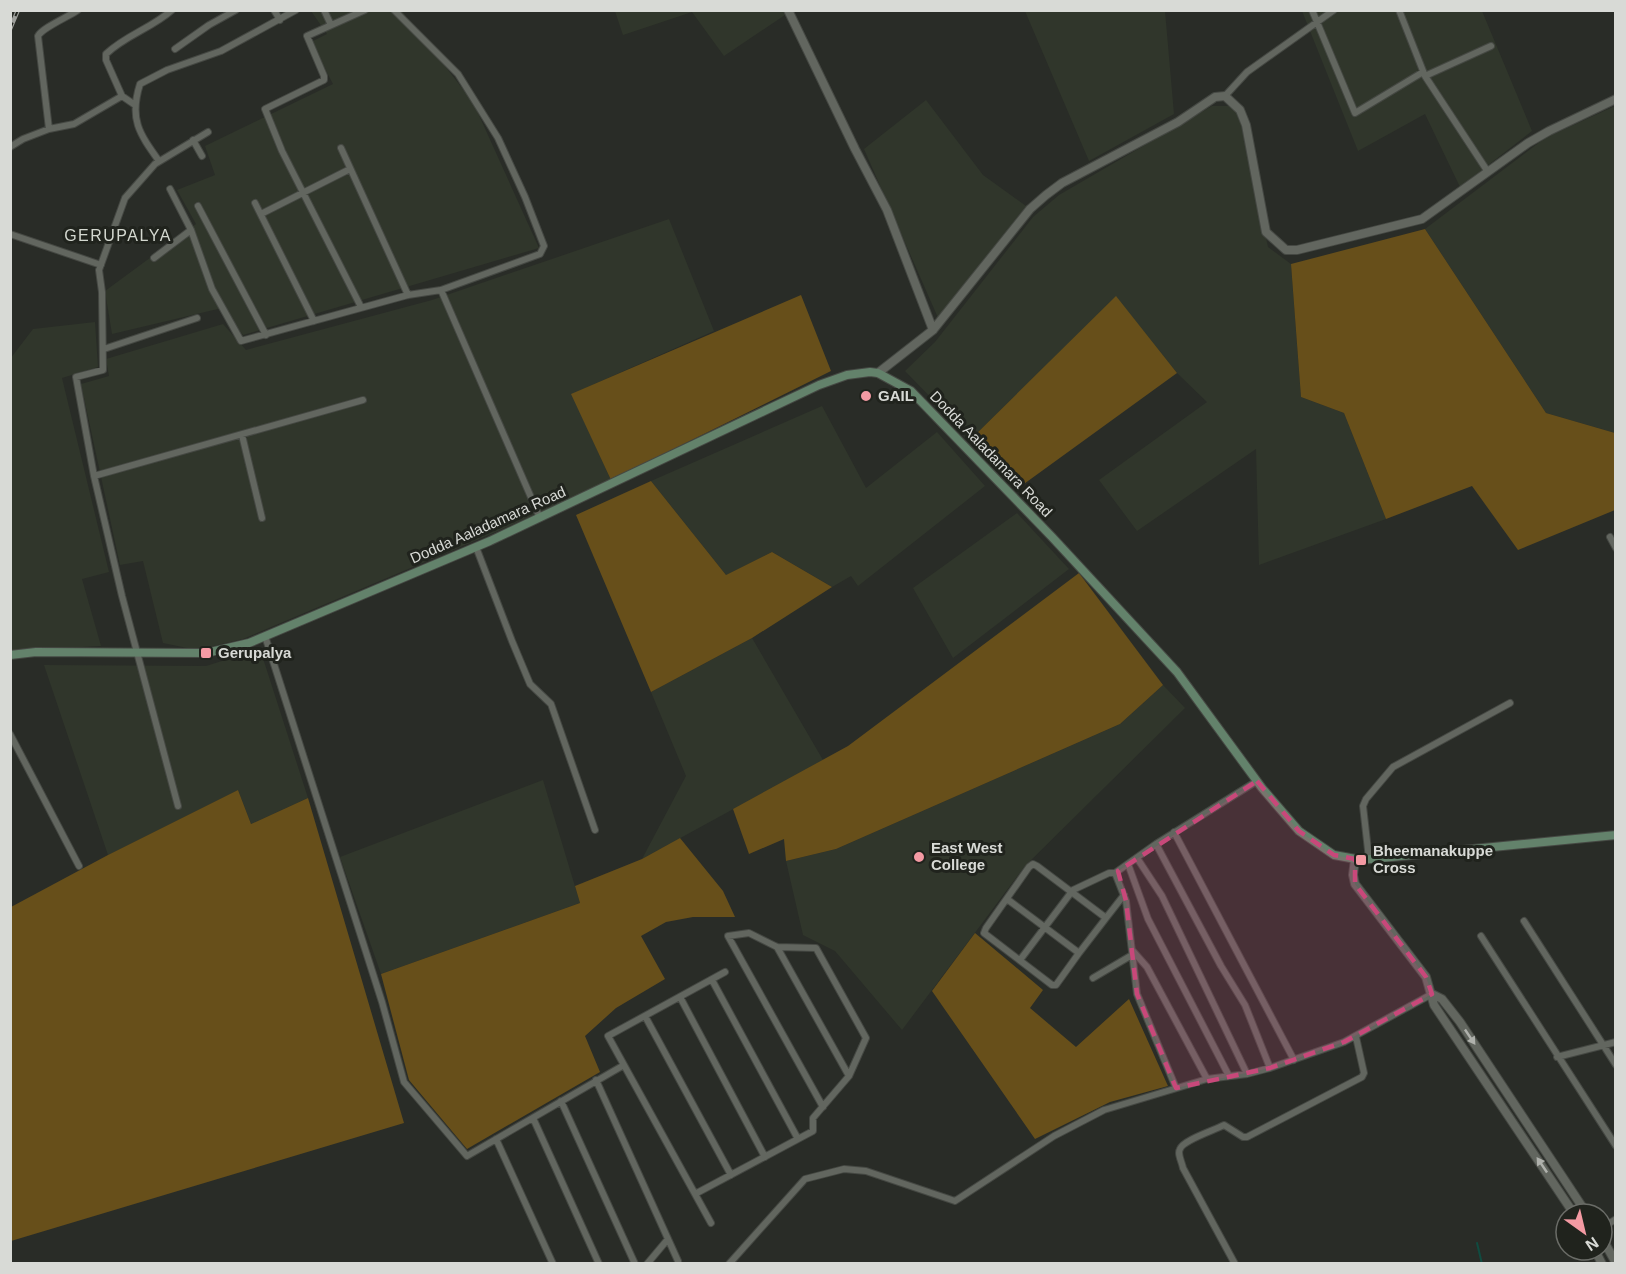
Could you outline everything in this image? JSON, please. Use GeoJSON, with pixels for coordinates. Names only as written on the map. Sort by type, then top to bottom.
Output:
{"type":"FeatureCollection","features":[{"type":"Feature","properties":{"kind":"main road","name":"Dodda Aaladamara Road"},"geometry":{"type":"LineString","coordinates":[[10,655],[36,652],[206,652],[249,643],[476,547],[819,385],[847,375],[870,372],[878,373],[911,391],[1123,612],[1177,672],[1257,781],[1299,831],[1334,855],[1369,859],[1616,835]]}},
{"type":"Feature","properties":{"kind":"street"},"geometry":{"type":"LineString","coordinates":[[49,129],[38,36],[43,29],[78,10]]}},
{"type":"Feature","properties":{"kind":"street"},"geometry":{"type":"LineString","coordinates":[[135,105],[122,96],[105,60],[106,54],[132,36],[156,24],[172,10]]}},
{"type":"Feature","properties":{"kind":"street"},"geometry":{"type":"LineString","coordinates":[[274,10],[280,20]]}},
{"type":"Feature","properties":{"kind":"street"},"geometry":{"type":"LineString","coordinates":[[159,161],[144,140],[134,113],[139,85],[167,70],[221,51],[296,10]]}},
{"type":"Feature","properties":{"kind":"street"},"geometry":{"type":"LineString","coordinates":[[324,10],[331,25]]}},
{"type":"Feature","properties":{"kind":"street"},"geometry":{"type":"LineString","coordinates":[[361,307],[282,151],[265,110],[322,82],[324,76],[307,36],[365,10]]}},
{"type":"Feature","properties":{"kind":"street"},"geometry":{"type":"LineString","coordinates":[[170,189],[191,230],[212,290],[241,341],[408,295],[441,290],[540,254],[544,248],[525,197],[498,138],[458,74],[394,10]]}},
{"type":"Feature","properties":{"kind":"street"},"geometry":{"type":"LineString","coordinates":[[788,10],[850,140],[887,210],[933,330]]}},
{"type":"Feature","properties":{"kind":"street"},"geometry":{"type":"LineString","coordinates":[[1312,10],[1355,113],[1424,74],[1491,46]]}},
{"type":"Feature","properties":{"kind":"street"},"geometry":{"type":"LineString","coordinates":[[878,373],[933,330],[1030,209],[1046,195],[1062,183],[1178,122],[1215,97],[1225,96],[1247,72],[1334,10]]}},
{"type":"Feature","properties":{"kind":"street"},"geometry":{"type":"LineString","coordinates":[[1400,10],[1424,74],[1488,172]]}},
{"type":"Feature","properties":{"kind":"street"},"geometry":{"type":"LineString","coordinates":[[175,49],[209,25],[235,11]]}},
{"type":"Feature","properties":{"kind":"street"},"geometry":{"type":"LineString","coordinates":[[10,147],[49,129],[72,125],[122,96]]}},
{"type":"Feature","properties":{"kind":"street"},"geometry":{"type":"LineString","coordinates":[[1225,96],[1240,110],[1246,125],[1266,232],[1286,250],[1297,250],[1422,219],[1549,131],[1616,99]]}},
{"type":"Feature","properties":{"kind":"street"},"geometry":{"type":"LineString","coordinates":[[189,131],[202,156]]}},
{"type":"Feature","properties":{"kind":"street"},"geometry":{"type":"LineString","coordinates":[[178,806],[122,596],[94,476],[76,377],[103,370],[102,292],[99,270],[124,198],[159,161],[208,132]]}},
{"type":"Feature","properties":{"kind":"street"},"geometry":{"type":"LineString","coordinates":[[341,148],[408,295]]}},
{"type":"Feature","properties":{"kind":"street"},"geometry":{"type":"LineString","coordinates":[[261,214],[350,169]]}},
{"type":"Feature","properties":{"kind":"street"},"geometry":{"type":"LineString","coordinates":[[255,203],[314,321]]}},
{"type":"Feature","properties":{"kind":"street"},"geometry":{"type":"LineString","coordinates":[[198,206],[266,335]]}},
{"type":"Feature","properties":{"kind":"street"},"geometry":{"type":"LineString","coordinates":[[154,258],[191,230]]}},
{"type":"Feature","properties":{"kind":"street"},"geometry":{"type":"LineString","coordinates":[[10,234],[101,265]]}},
{"type":"Feature","properties":{"kind":"street"},"geometry":{"type":"LineString","coordinates":[[441,290],[540,518]]}},
{"type":"Feature","properties":{"kind":"street"},"geometry":{"type":"LineString","coordinates":[[104,349],[197,318]]}},
{"type":"Feature","properties":{"kind":"street"},"geometry":{"type":"LineString","coordinates":[[94,476],[363,400]]}},
{"type":"Feature","properties":{"kind":"street"},"geometry":{"type":"LineString","coordinates":[[242,435],[262,518]]}},
{"type":"Feature","properties":{"kind":"street"},"geometry":{"type":"LineString","coordinates":[[1611,537],[1616,548]]}},
{"type":"Feature","properties":{"kind":"street"},"geometry":{"type":"LineString","coordinates":[[476,547],[530,684],[551,704],[595,830]]}},
{"type":"Feature","properties":{"kind":"street"},"geometry":{"type":"LineString","coordinates":[[265,636],[382,1002],[404,1082],[467,1156],[624,1065]]}},
{"type":"Feature","properties":{"kind":"street"},"geometry":{"type":"LineString","coordinates":[[1369,859],[1363,806],[1390,769],[1510,703]]}},
{"type":"Feature","properties":{"kind":"street"},"geometry":{"type":"LineString","coordinates":[[10,734],[79,866]]}},
{"type":"Feature","properties":{"kind":"street"},"geometry":{"type":"LineString","coordinates":[[1020,960],[1044,926],[1075,889],[1109,873],[1115,873],[1174,832],[1257,781]]}},
{"type":"Feature","properties":{"kind":"street"},"geometry":{"type":"LineString","coordinates":[[1174,832],[1294,1060]]}},
{"type":"Feature","properties":{"kind":"street"},"geometry":{"type":"LineString","coordinates":[[1156,844],[1221,966],[1245,1005],[1270,1068]]}},
{"type":"Feature","properties":{"kind":"street"},"geometry":{"type":"LineString","coordinates":[[1137,858],[1161,894],[1247,1074]]}},
{"type":"Feature","properties":{"kind":"street"},"geometry":{"type":"LineString","coordinates":[[1355,859],[1353,875],[1355,884],[1426,977],[1434,1005],[1566,1202]]}},
{"type":"Feature","properties":{"kind":"street"},"geometry":{"type":"LineString","coordinates":[[1106,918],[1033,864],[984,933],[1052,985],[1056,985],[1124,895]]}},
{"type":"Feature","properties":{"kind":"street"},"geometry":{"type":"LineString","coordinates":[[1128,864],[1148,919],[1229,1076]]}},
{"type":"Feature","properties":{"kind":"street"},"geometry":{"type":"LineString","coordinates":[[1115,873],[1124,895],[1137,994],[1176,1088]]}},
{"type":"Feature","properties":{"kind":"street"},"geometry":{"type":"LineString","coordinates":[[1007,899],[1079,953]]}},
{"type":"Feature","properties":{"kind":"street"},"geometry":{"type":"LineString","coordinates":[[1524,921],[1616,1065]]}},
{"type":"Feature","properties":{"kind":"street"},"geometry":{"type":"LineString","coordinates":[[695,1194],[813,1131],[813,1118],[823,1107],[849,1077],[866,1038],[816,948],[777,947],[748,933],[728,936],[823,1107]]}},
{"type":"Feature","properties":{"kind":"street"},"geometry":{"type":"LineString","coordinates":[[1480,936],[1616,1146]]}},
{"type":"Feature","properties":{"kind":"street"},"geometry":{"type":"LineString","coordinates":[[777,947],[849,1077]]}},
{"type":"Feature","properties":{"kind":"street"},"geometry":{"type":"LineString","coordinates":[[1132,952],[1147,967],[1207,1079]]}},
{"type":"Feature","properties":{"kind":"street"},"geometry":{"type":"LineString","coordinates":[[1093,978],[1132,952]]}},
{"type":"Feature","properties":{"kind":"street"},"geometry":{"type":"LineString","coordinates":[[711,1223],[609,1036],[725,972]]}},
{"type":"Feature","properties":{"kind":"street"},"geometry":{"type":"LineString","coordinates":[[712,980],[798,1139]]}},
{"type":"Feature","properties":{"kind":"street"},"geometry":{"type":"LineString","coordinates":[[729,1263],[805,1179],[844,1169],[866,1171],[955,1201],[1054,1136],[1104,1110],[1207,1079],[1247,1074],[1294,1060],[1356,1036],[1432,994]]}},
{"type":"Feature","properties":{"kind":"street"},"geometry":{"type":"LineString","coordinates":[[1432,994],[1442,999],[1460,1022],[1579,1202]]}},
{"type":"Feature","properties":{"kind":"street"},"geometry":{"type":"LineString","coordinates":[[680,997],[765,1157]]}},
{"type":"Feature","properties":{"kind":"street"},"geometry":{"type":"LineString","coordinates":[[645,1016],[731,1175]]}},
{"type":"Feature","properties":{"kind":"street"},"geometry":{"type":"LineString","coordinates":[[1235,1263],[1183,1168],[1180,1149],[1185,1143],[1224,1125],[1243,1137],[1247,1137],[1362,1077],[1364,1073],[1356,1036]]}},
{"type":"Feature","properties":{"kind":"street"},"geometry":{"type":"LineString","coordinates":[[1557,1057],[1616,1042]]}},
{"type":"Feature","properties":{"kind":"street"},"geometry":{"type":"LineString","coordinates":[[596,1080],[678,1261]]}},
{"type":"Feature","properties":{"kind":"street"},"geometry":{"type":"LineString","coordinates":[[561,1101],[635,1263]]}},
{"type":"Feature","properties":{"kind":"street"},"geometry":{"type":"LineString","coordinates":[[533,1118],[599,1263]]}},
{"type":"Feature","properties":{"kind":"street"},"geometry":{"type":"LineString","coordinates":[[496,1139],[552,1263]]}},
{"type":"Feature","properties":{"kind":"street"},"geometry":{"type":"LineString","coordinates":[[647,1263],[668,1239]]}},
{"type":"Feature","properties":{"kind":"highlighted area"},"geometry":{"type":"Polygon","coordinates":[[[1257,781],[1299,831],[1334,855],[1355,859],[1355,884],[1426,977],[1432,994],[1344,1042],[1270,1068],[1176,1088],[1137,994],[1126,901],[1118,871],[1257,781]]]}},
{"type":"Feature","properties":{"kind":"shaded area"},"geometry":{"type":"Polygon","coordinates":[[[782,10],[785,15],[724,56],[692,12],[623,35],[615,11],[782,10]]]}},
{"type":"Feature","properties":{"kind":"shaded area"},"geometry":{"type":"Polygon","coordinates":[[[311,11],[402,11],[473,102],[539,248],[243,335],[222,308],[112,334],[105,291],[196,224],[177,190],[215,175],[205,146],[333,84],[311,42],[327,34],[311,11]]]}},
{"type":"Feature","properties":{"kind":"shaded area"},"geometry":{"type":"Polygon","coordinates":[[[1025,11],[1165,11],[1174,114],[1089,161],[1025,11]]]}},
{"type":"Feature","properties":{"kind":"shaded area"},"geometry":{"type":"Polygon","coordinates":[[[1302,11],[1482,11],[1532,131],[1460,187],[1425,114],[1358,151],[1302,11]]]}},
{"type":"Feature","properties":{"kind":"shaded area"},"geometry":{"type":"Polygon","coordinates":[[[926,100],[983,175],[1026,206],[939,320],[864,149],[926,100]]]}},
{"type":"Feature","properties":{"kind":"shaded area"},"geometry":{"type":"Polygon","coordinates":[[[1212,106],[1232,106],[1239,116],[1268,247],[1291,264],[1301,397],[1344,413],[1386,519],[1259,565],[1256,449],[1137,531],[1099,480],[1207,402],[1177,373],[1116,297],[971,439],[905,371],[935,342],[1033,217],[1059,195],[1212,106]]]}},
{"type":"Feature","properties":{"kind":"shaded area"},"geometry":{"type":"Polygon","coordinates":[[[1615,106],[1615,433],[1546,413],[1425,229],[1545,138],[1615,106]]]}},
{"type":"Feature","properties":{"kind":"shaded area"},"geometry":{"type":"Polygon","coordinates":[[[669,219],[714,331],[572,394],[611,480],[498,531],[243,639],[197,650],[163,643],[143,561],[120,565],[81,384],[109,376],[106,359],[223,324],[246,350],[432,300],[669,219]]]}},
{"type":"Feature","properties":{"kind":"shaded area"},"geometry":{"type":"Polygon","coordinates":[[[1425,229],[1546,413],[1615,433],[1615,510],[1518,550],[1472,486],[1386,519],[1344,413],[1301,397],[1291,264],[1425,229]]]}},
{"type":"Feature","properties":{"kind":"shaded area"},"geometry":{"type":"Polygon","coordinates":[[[801,295],[831,371],[611,480],[571,394],[801,295]]]}},
{"type":"Feature","properties":{"kind":"shaded area"},"geometry":{"type":"Polygon","coordinates":[[[1116,296],[1177,373],[1017,489],[971,439],[1116,296]]]}},
{"type":"Feature","properties":{"kind":"shaded area"},"geometry":{"type":"Polygon","coordinates":[[[95,322],[98,367],[62,378],[109,572],[82,579],[101,646],[11,651],[10,359],[33,329],[95,322]]]}},
{"type":"Feature","properties":{"kind":"shaded area"},"geometry":{"type":"Polygon","coordinates":[[[822,406],[866,488],[937,432],[985,486],[858,586],[851,576],[832,587],[772,552],[726,575],[651,481],[822,406]]]}},
{"type":"Feature","properties":{"kind":"shaded area"},"geometry":{"type":"Polygon","coordinates":[[[651,481],[726,575],[772,552],[832,587],[752,638],[651,692],[576,515],[651,481]]]}},
{"type":"Feature","properties":{"kind":"shaded area"},"geometry":{"type":"Polygon","coordinates":[[[1017,513],[1069,569],[953,658],[913,588],[1017,513]]]}},
{"type":"Feature","properties":{"kind":"shaded area"},"geometry":{"type":"Polygon","coordinates":[[[1079,573],[1163,685],[1120,724],[836,849],[786,861],[784,839],[749,854],[733,809],[848,746],[1079,573]]]}},
{"type":"Feature","properties":{"kind":"shaded area"},"geometry":{"type":"Polygon","coordinates":[[[752,638],[823,760],[642,859],[686,776],[651,692],[752,638]]]}},
{"type":"Feature","properties":{"kind":"shaded area"},"geometry":{"type":"Polygon","coordinates":[[[260,649],[308,798],[251,824],[238,790],[108,855],[44,665],[206,666],[260,649]]]}},
{"type":"Feature","properties":{"kind":"shaded area","name":"East West College"},"geometry":{"type":"Polygon","coordinates":[[[1163,685],[1185,708],[1025,866],[902,1030],[835,951],[803,935],[786,861],[836,849],[1120,724],[1163,685]]]}},
{"type":"Feature","properties":{"kind":"shaded area"},"geometry":{"type":"Polygon","coordinates":[[[543,780],[580,903],[381,974],[340,857],[543,780]]]}},
{"type":"Feature","properties":{"kind":"shaded area"},"geometry":{"type":"Polygon","coordinates":[[[238,790],[251,824],[308,798],[404,1123],[11,1241],[11,907],[238,790]]]}},
{"type":"Feature","properties":{"kind":"shaded area"},"geometry":{"type":"Polygon","coordinates":[[[680,838],[723,891],[735,917],[693,917],[666,922],[641,936],[665,979],[616,1008],[585,1036],[600,1072],[467,1149],[409,1080],[381,974],[580,903],[575,886],[642,859],[680,838]]]}},
{"type":"Feature","properties":{"kind":"shaded area"},"geometry":{"type":"Polygon","coordinates":[[[975,933],[1043,990],[1030,1008],[1076,1047],[1129,999],[1168,1086],[1110,1102],[1035,1139],[932,991],[975,933]]]}},
{"type":"Feature","properties":{"kind":"waterway"},"geometry":{"type":"LineString","coordinates":[[1477,1243],[1482,1264]]}},
{"type":"Feature","properties":{"kind":"railway"},"geometry":{"type":"LineString","coordinates":[[10,29],[18,10]]}},
{"type":"Feature","properties":{"kind":"place","name":"GAIL"},"geometry":{"type":"Point","coordinates":[866,396]}},
{"type":"Feature","properties":{"kind":"place","name":"Gerupalya"},"geometry":{"type":"Point","coordinates":[206,653]}},
{"type":"Feature","properties":{"kind":"place","name":"East West College"},"geometry":{"type":"Point","coordinates":[919,857]}},
{"type":"Feature","properties":{"kind":"place","name":"Bheemanakuppe Cross"},"geometry":{"type":"Point","coordinates":[1361,860]}},
{"type":"Feature","properties":{"kind":"district","name":"GERUPALYA"},"geometry":{"type":"Point","coordinates":[118,235]}}]}
